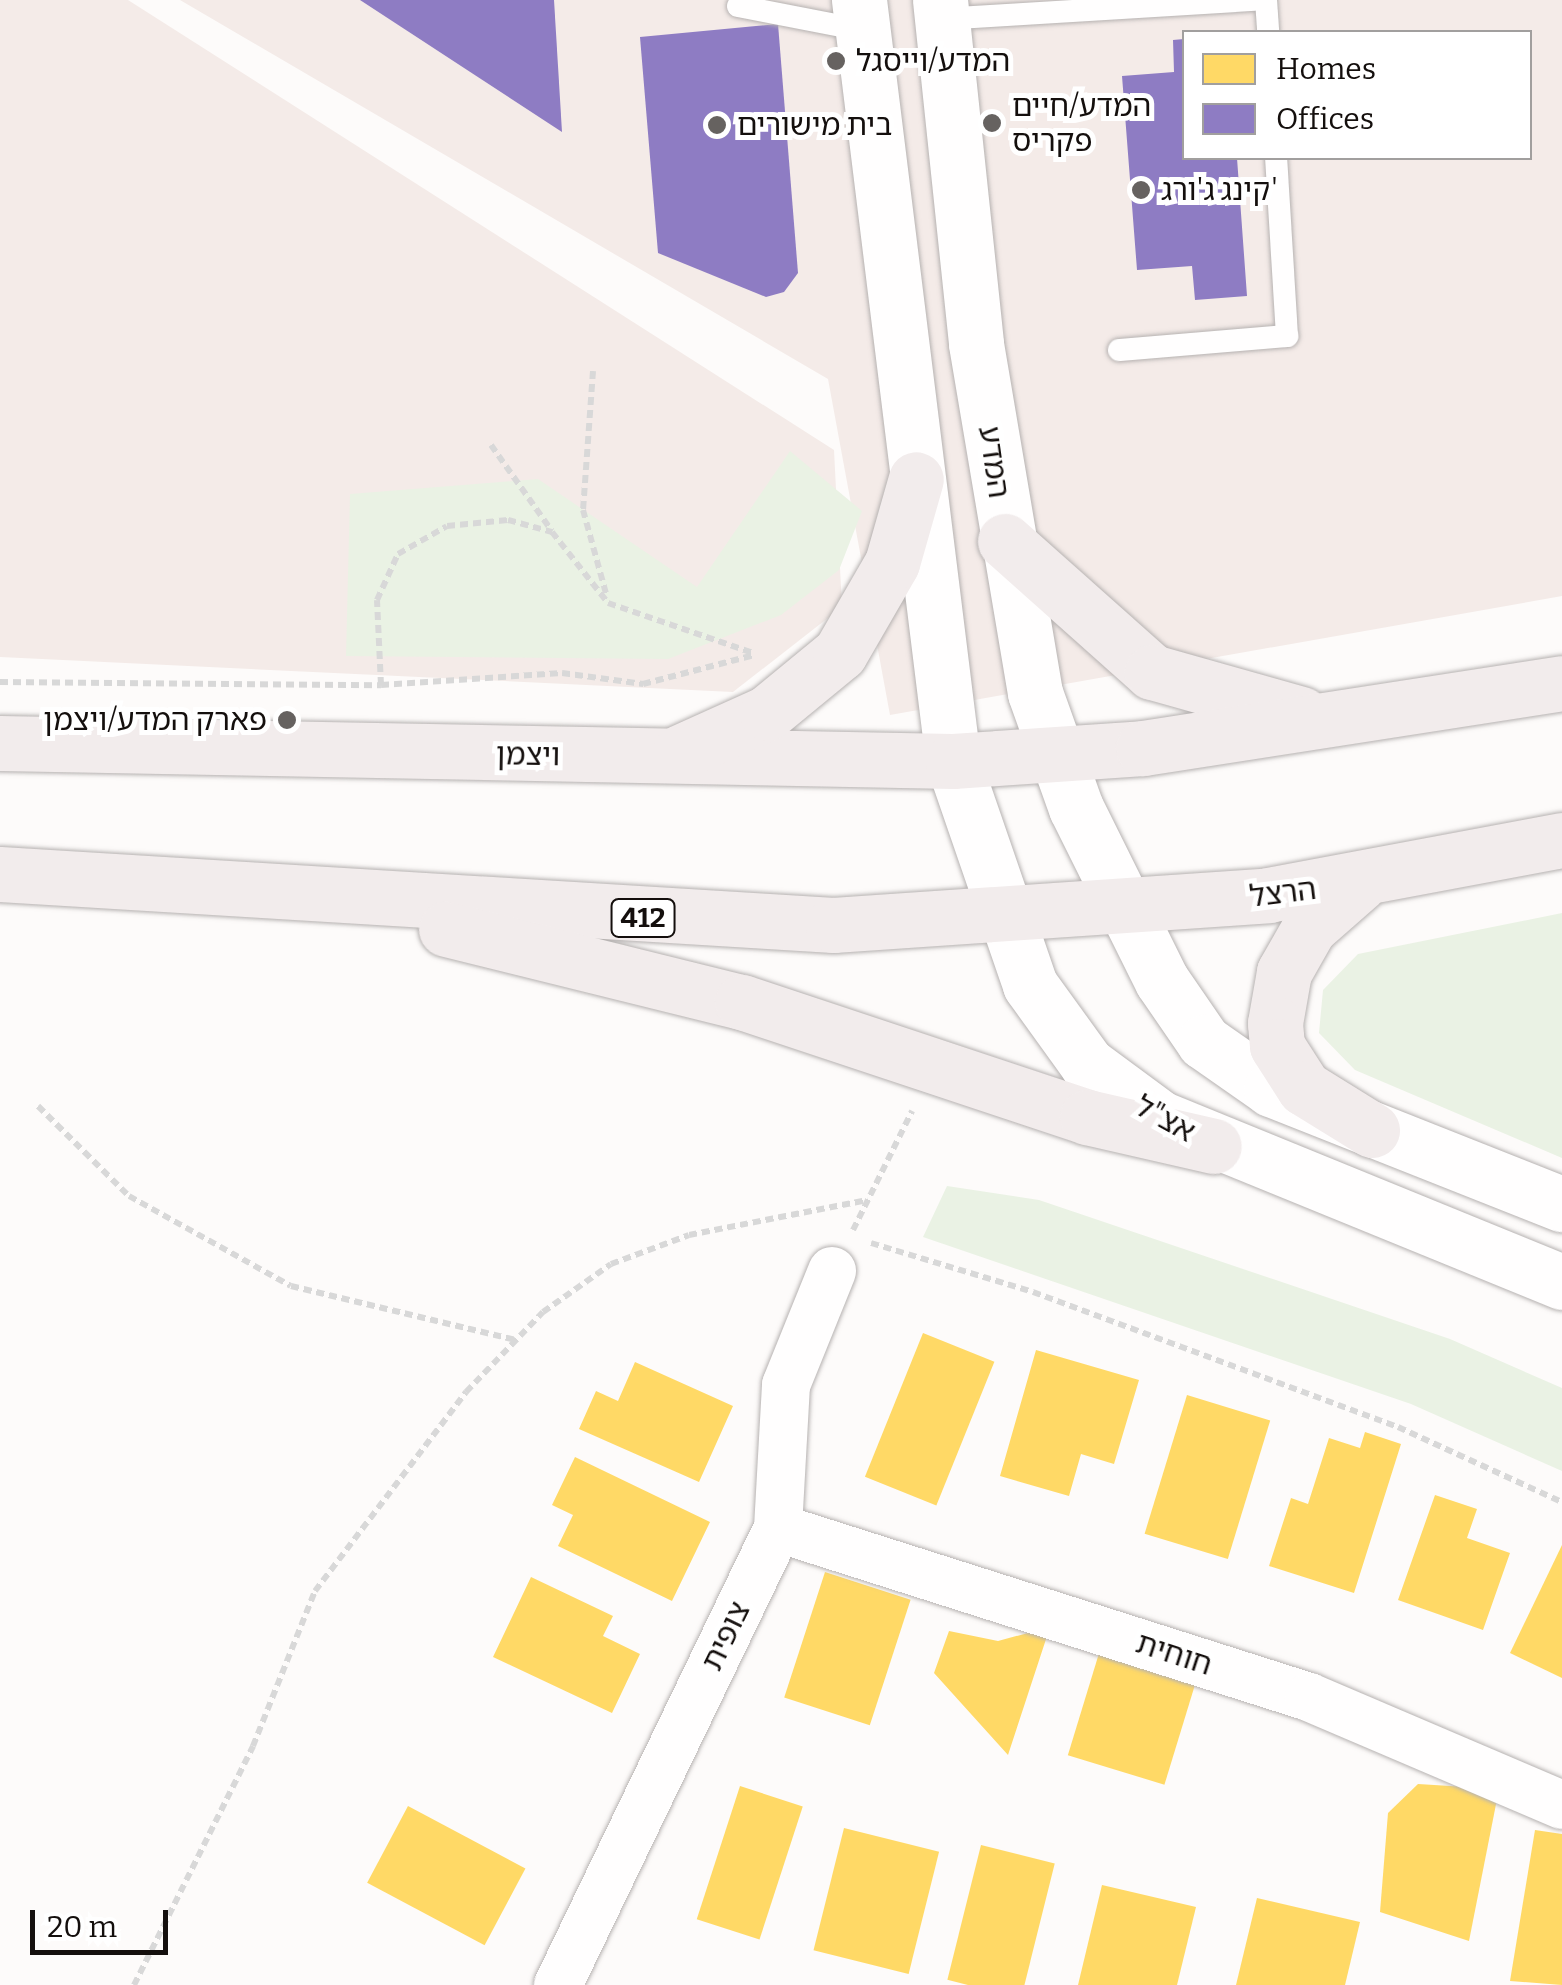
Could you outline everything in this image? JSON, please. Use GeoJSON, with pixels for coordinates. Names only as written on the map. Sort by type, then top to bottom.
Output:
{"type":"FeatureCollection","features":[{"type":"Feature","properties":{"kind":"main road","name":"המדע"},"geometry":{"type":"LineString","coordinates":[[940,10],[1005,540],[1056,756],[1124,905]]}},
{"type":"Feature","properties":{"kind":"main road"},"geometry":{"type":"LineString","coordinates":[[860,15],[953,761]]}},
{"type":"Feature","properties":{"kind":"main road"},"geometry":{"type":"LineString","coordinates":[[659,759],[767,714],[840,653],[892,563],[916,479]]}},
{"type":"Feature","properties":{"kind":"main road"},"geometry":{"type":"LineString","coordinates":[[1005,540],[1152,672],[1333,720]]}},
{"type":"Feature","properties":{"kind":"main road"},"geometry":{"type":"LineString","coordinates":[[1056,756],[1333,720],[1562,683]]}},
{"type":"Feature","properties":{"kind":"main road","name":"ויצמן"},"geometry":{"type":"LineString","coordinates":[[0,743],[659,759],[953,761],[1056,756]]}},
{"type":"Feature","properties":{"kind":"main road","name":"אצ\"ל"},"geometry":{"type":"LineString","coordinates":[[953,761],[1000,917],[1030,984],[1087,1064],[1118,1092],[1214,1146],[1562,1282]]}},
{"type":"Feature","properties":{"kind":"main road","name":"הרצל"},"geometry":{"type":"LineString","coordinates":[[1000,917],[1360,883],[1562,840]]}},
{"type":"Feature","properties":{"kind":"main road","name":"412"},"geometry":{"type":"LineString","coordinates":[[0,874],[721,923],[1000,917]]}},
{"type":"Feature","properties":{"kind":"main road"},"geometry":{"type":"LineString","coordinates":[[1360,883],[1309,928],[1284,972],[1274,1022],[1304,1088],[1372,1130]]}},
{"type":"Feature","properties":{"kind":"main road"},"geometry":{"type":"LineString","coordinates":[[288,891],[742,1002],[1087,1118],[1214,1146]]}},
{"type":"Feature","properties":{"kind":"main road"},"geometry":{"type":"LineString","coordinates":[[1124,905],[1204,1042],[1271,1089],[1562,1204]]}},
{"type":"Feature","properties":{"kind":"street","name":"צופית"},"geometry":{"type":"LineString","coordinates":[[558,1985],[778,1528],[786,1386],[832,1271]]}},
{"type":"Feature","properties":{"kind":"street","name":"חוחית"},"geometry":{"type":"LineString","coordinates":[[778,1528],[1309,1697],[1562,1804]]}},
{"type":"Feature","properties":{"kind":"lane"},"geometry":{"type":"LineString","coordinates":[[940,10],[1254,0]]}},
{"type":"Feature","properties":{"kind":"lane"},"geometry":{"type":"LineString","coordinates":[[1266,0],[1268,30]]}},
{"type":"Feature","properties":{"kind":"lane"},"geometry":{"type":"LineString","coordinates":[[738,6],[860,15]]}},
{"type":"Feature","properties":{"kind":"lane"},"geometry":{"type":"LineString","coordinates":[[1118,350],[1287,336],[1276,160]]}},
{"type":"Feature","properties":{"kind":"path"},"geometry":{"type":"LineString","coordinates":[[593,371],[583,510],[608,603]]}},
{"type":"Feature","properties":{"kind":"path"},"geometry":{"type":"LineString","coordinates":[[491,445],[608,603],[758,654]]}},
{"type":"Feature","properties":{"kind":"path"},"geometry":{"type":"LineString","coordinates":[[381,685],[377,600],[398,554],[447,526],[508,520],[552,532]]}},
{"type":"Feature","properties":{"kind":"path"},"geometry":{"type":"LineString","coordinates":[[0,682],[381,685],[562,673],[643,684],[758,654],[840,653]]}},
{"type":"Feature","properties":{"kind":"path"},"geometry":{"type":"LineString","coordinates":[[932,1064],[850,1236],[1033,1292],[1398,1427],[1562,1502]]}},
{"type":"Feature","properties":{"kind":"path"},"geometry":{"type":"LineString","coordinates":[[38,1106],[129,1196],[291,1286],[516,1340]]}},
{"type":"Feature","properties":{"kind":"path"},"geometry":{"type":"LineString","coordinates":[[134,1985],[253,1746],[314,1591],[516,1340],[611,1264],[689,1235],[868,1200]]}},
{"type":"Feature","properties":{"kind":"shaded area"},"geometry":{"type":"Polygon","coordinates":[[[0,0],[128,0],[834,450],[842,607],[733,692],[0,657],[0,0]]]}},
{"type":"Feature","properties":{"kind":"shaded area"},"geometry":{"type":"Polygon","coordinates":[[[180,0],[1562,0],[1562,596],[890,715],[828,379],[180,0]]]}},
{"type":"Feature","properties":{"kind":"shaded area"},"geometry":{"type":"Polygon","coordinates":[[[790,451],[862,511],[839,570],[781,615],[668,659],[346,656],[350,494],[538,479],[697,587],[790,451]]]}},
{"type":"Feature","properties":{"kind":"shaded area"},"geometry":{"type":"Polygon","coordinates":[[[1562,913],[1562,1158],[1355,1070],[1319,1033],[1323,990],[1358,954],[1562,913]]]}},
{"type":"Feature","properties":{"kind":"shaded area"},"geometry":{"type":"Polygon","coordinates":[[[947,1186],[1039,1200],[1450,1339],[1562,1388],[1562,1471],[1411,1404],[923,1237],[947,1186]]]}},
{"type":"Feature","properties":{"kind":"building: Homes"},"geometry":{"type":"Polygon","coordinates":[[[923,1333],[994,1362],[936,1506],[865,1477],[923,1333]]]}},
{"type":"Feature","properties":{"kind":"building: Homes"},"geometry":{"type":"Polygon","coordinates":[[[1036,1350],[1139,1380],[1114,1464],[1081,1454],[1069,1496],[1000,1476],[1036,1350]]]}},
{"type":"Feature","properties":{"kind":"building: Homes"},"geometry":{"type":"Polygon","coordinates":[[[635,1362],[733,1406],[699,1482],[579,1429],[596,1391],[618,1401],[635,1362]]]}},
{"type":"Feature","properties":{"kind":"building: Homes"},"geometry":{"type":"Polygon","coordinates":[[[1187,1395],[1270,1420],[1228,1559],[1145,1534],[1187,1395]]]}},
{"type":"Feature","properties":{"kind":"building: Homes"},"geometry":{"type":"Polygon","coordinates":[[[1365,1432],[1401,1444],[1354,1593],[1269,1566],[1291,1498],[1308,1504],[1329,1438],[1360,1448],[1365,1432]]]}},
{"type":"Feature","properties":{"kind":"building: Homes"},"geometry":{"type":"Polygon","coordinates":[[[575,1457],[710,1522],[672,1601],[558,1546],[573,1515],[552,1505],[575,1457]]]}},
{"type":"Feature","properties":{"kind":"building: Homes"},"geometry":{"type":"Polygon","coordinates":[[[1435,1495],[1477,1509],[1467,1538],[1510,1553],[1483,1630],[1398,1600],[1435,1495]]]}},
{"type":"Feature","properties":{"kind":"building: Homes"},"geometry":{"type":"Polygon","coordinates":[[[1562,1545],[1562,1678],[1510,1653],[1562,1545]]]}},
{"type":"Feature","properties":{"kind":"building: Homes"},"geometry":{"type":"Polygon","coordinates":[[[825,1572],[911,1600],[870,1725],[784,1698],[825,1572]]]}},
{"type":"Feature","properties":{"kind":"building: Homes"},"geometry":{"type":"Polygon","coordinates":[[[531,1577],[613,1616],[603,1636],[640,1654],[612,1713],[493,1657],[531,1577]]]}},
{"type":"Feature","properties":{"kind":"building: Homes"},"geometry":{"type":"Polygon","coordinates":[[[1050,1627],[1008,1755],[934,1673],[949,1631],[998,1641],[1050,1627]]]}},
{"type":"Feature","properties":{"kind":"building: Homes"},"geometry":{"type":"Polygon","coordinates":[[[1100,1650],[1197,1680],[1164,1785],[1068,1755],[1100,1650]]]}},
{"type":"Feature","properties":{"kind":"building: Homes"},"geometry":{"type":"Polygon","coordinates":[[[1418,1784],[1499,1789],[1469,1941],[1380,1912],[1388,1813],[1418,1784]]]}},
{"type":"Feature","properties":{"kind":"building: Homes"},"geometry":{"type":"Polygon","coordinates":[[[740,1786],[803,1806],[760,1940],[697,1919],[740,1786]]]}},
{"type":"Feature","properties":{"kind":"building: Homes"},"geometry":{"type":"Polygon","coordinates":[[[408,1806],[525,1868],[485,1945],[367,1883],[408,1806]]]}},
{"type":"Feature","properties":{"kind":"building: Homes"},"geometry":{"type":"Polygon","coordinates":[[[844,1828],[939,1852],[909,1974],[814,1950],[844,1828]]]}},
{"type":"Feature","properties":{"kind":"building: Homes"},"geometry":{"type":"Polygon","coordinates":[[[1535,1830],[1562,1834],[1562,1985],[1510,1981],[1535,1830]]]}},
{"type":"Feature","properties":{"kind":"building: Homes"},"geometry":{"type":"Polygon","coordinates":[[[981,1845],[1055,1863],[1024,1985],[968,1985],[947,1980],[981,1845]]]}},
{"type":"Feature","properties":{"kind":"building: Homes"},"geometry":{"type":"Polygon","coordinates":[[[1102,1885],[1196,1907],[1177,1985],[1078,1985],[1102,1885]]]}},
{"type":"Feature","properties":{"kind":"building: Homes"},"geometry":{"type":"Polygon","coordinates":[[[1257,1898],[1360,1922],[1345,1985],[1236,1985],[1257,1898]]]}},
{"type":"Feature","properties":{"kind":"building: Offices"},"geometry":{"type":"Polygon","coordinates":[[[360,0],[554,0],[562,132],[360,0]]]}},
{"type":"Feature","properties":{"kind":"building: Offices","name":"בית מישורים"},"geometry":{"type":"Polygon","coordinates":[[[778,24],[798,273],[784,292],[766,297],[658,253],[640,37],[778,24]]]}},
{"type":"Feature","properties":{"kind":"building: Offices"},"geometry":{"type":"Polygon","coordinates":[[[1182,39],[1182,160],[1237,160],[1247,296],[1195,300],[1192,266],[1137,270],[1122,76],[1174,72],[1173,40],[1182,39]]]}},
{"type":"Feature","properties":{"kind":"place","name":"המדע/וייסגל"},"geometry":{"type":"Point","coordinates":[836,61]}},
{"type":"Feature","properties":{"kind":"place","name":"המדע/חיים פקריס"},"geometry":{"type":"Point","coordinates":[992,123]}},
{"type":"Feature","properties":{"kind":"place","name":"בית מישורים"},"geometry":{"type":"Point","coordinates":[717,125]}},
{"type":"Feature","properties":{"kind":"place","name":"קינג ג'ורג'"},"geometry":{"type":"Point","coordinates":[1141,190]}},
{"type":"Feature","properties":{"kind":"place","name":"פארק המדע/ויצמן"},"geometry":{"type":"Point","coordinates":[287,720]}}]}
